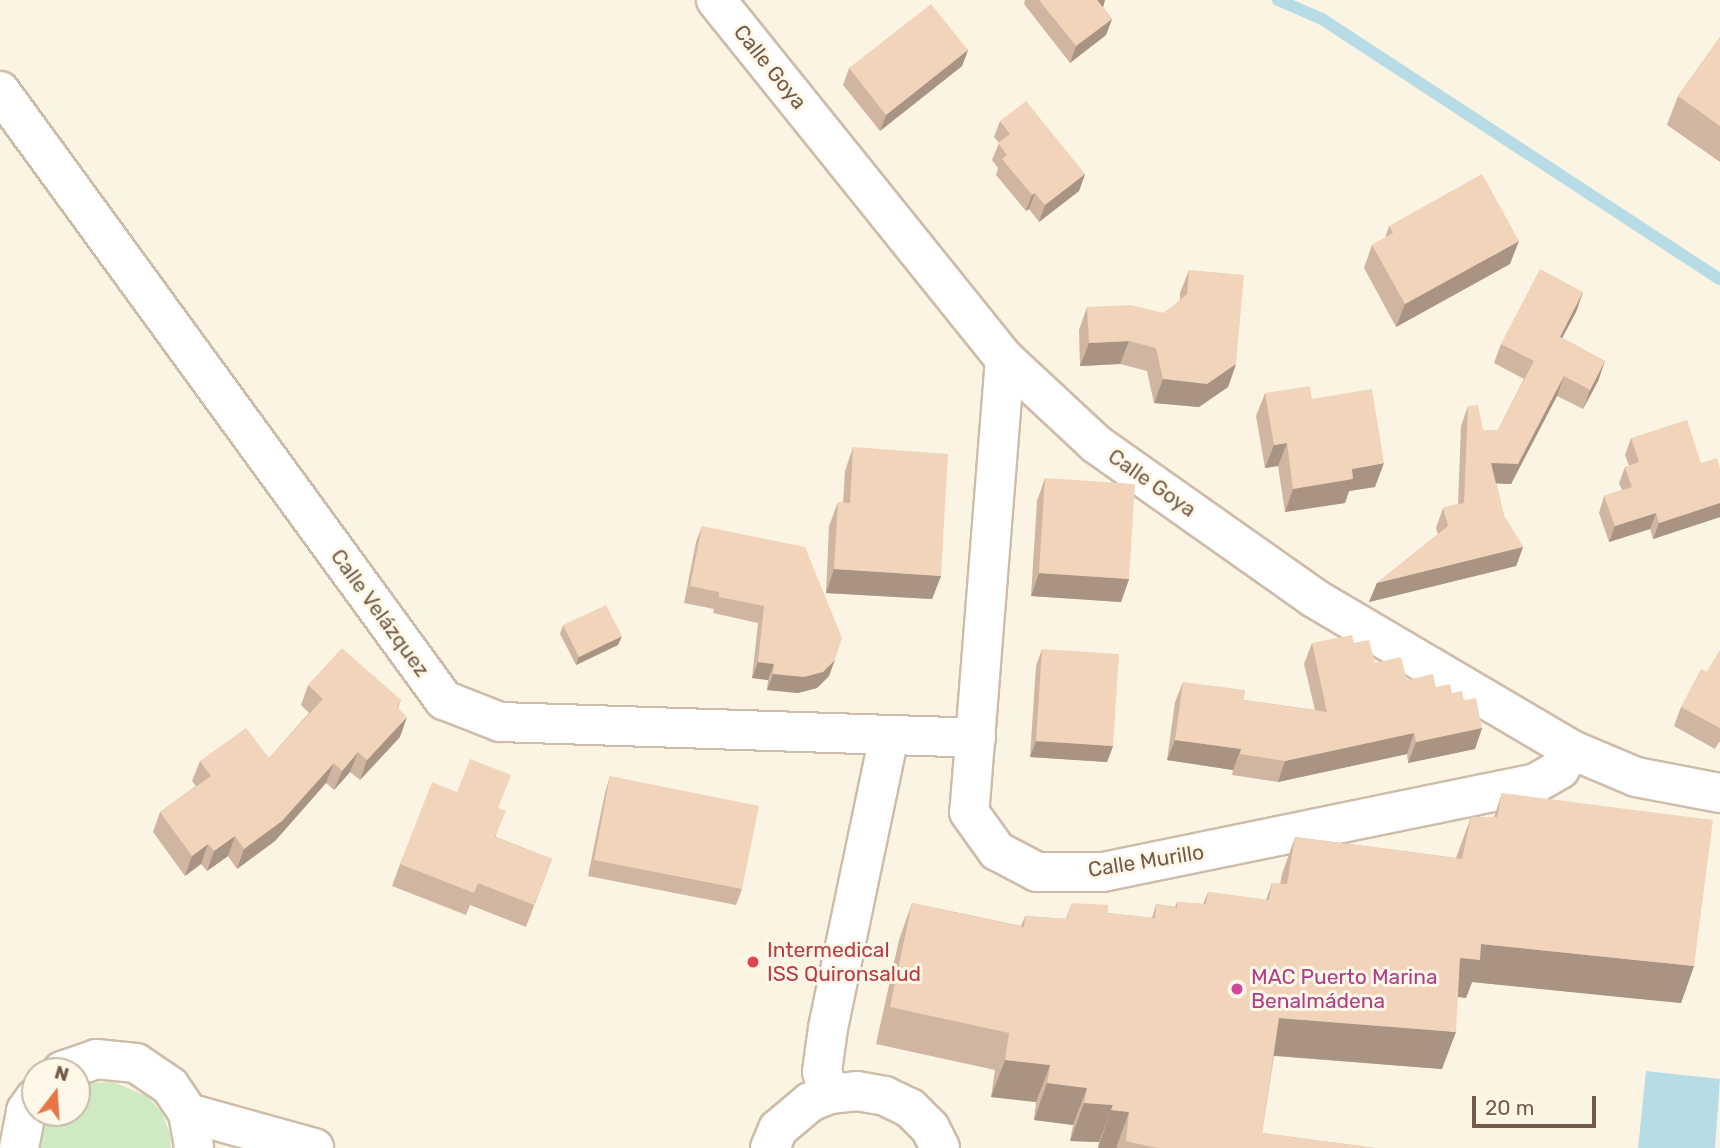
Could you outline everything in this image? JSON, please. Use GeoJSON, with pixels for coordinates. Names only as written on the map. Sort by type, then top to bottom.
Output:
{"type":"FeatureCollection","features":[{"type":"Feature","properties":{"kind":"street","name":"Calle Goya"},"geometry":{"type":"LineString","coordinates":[[716,0],[1005,359],[1096,444],[1314,598],[1572,750],[1636,777],[1720,793]]}},
{"type":"Feature","properties":{"kind":"street","name":"Calle Velázquez"},"geometry":{"type":"LineString","coordinates":[[0,92],[444,700],[500,722],[975,738]]}},
{"type":"Feature","properties":{"kind":"street","name":"Calle Murillo"},"geometry":{"type":"LineString","coordinates":[[1005,359],[969,812],[997,851],[1037,872],[1103,872],[1536,783],[1560,769],[1572,750]]}},
{"type":"Feature","properties":{"kind":"street"},"geometry":{"type":"LineString","coordinates":[[830,1094],[822,1072],[828,1028],[889,735]]}},
{"type":"Feature","properties":{"kind":"street"},"geometry":{"type":"LineString","coordinates":[[91,1061],[136,1063],[170,1086],[191,1130],[314,1148]]}},
{"type":"Feature","properties":{"kind":"street"},"geometry":{"type":"LineString","coordinates":[[742,1148],[774,1139],[792,1114],[830,1094],[857,1091],[885,1096],[910,1108],[944,1141]]}},
{"type":"Feature","properties":{"kind":"street"},"geometry":{"type":"LineString","coordinates":[[19,1148],[20,1111]]}},
{"type":"Feature","properties":{"kind":"green space"},"geometry":{"type":"Polygon","coordinates":[[[113,1082],[147,1096],[162,1113],[170,1134],[171,1148],[40,1148],[43,1127],[91,1127],[91,1083],[113,1082]]]}},
{"type":"Feature","properties":{"kind":"water"},"geometry":{"type":"Polygon","coordinates":[[[1646,1071],[1720,1079],[1715,1148],[1638,1148],[1646,1071]]]}},
{"type":"Feature","properties":{"kind":"building"},"geometry":{"type":"Polygon","coordinates":[[[1039,0],[1097,0],[1112,19],[1076,46],[1039,0]]]}},
{"type":"Feature","properties":{"kind":"building"},"geometry":{"type":"Polygon","coordinates":[[[931,4],[968,50],[886,115],[849,68],[931,4]]]}},
{"type":"Feature","properties":{"kind":"building"},"geometry":{"type":"Polygon","coordinates":[[[1720,37],[1720,126],[1678,96],[1720,37]]]}},
{"type":"Feature","properties":{"kind":"building"},"geometry":{"type":"Polygon","coordinates":[[[1026,101],[1085,174],[1045,205],[1035,193],[1032,195],[1002,159],[1007,155],[998,143],[1010,134],[1000,121],[1026,101]]]}},
{"type":"Feature","properties":{"kind":"building"},"geometry":{"type":"Polygon","coordinates":[[[1482,174],[1519,241],[1405,304],[1372,245],[1393,233],[1389,226],[1482,174]]]}},
{"type":"Feature","properties":{"kind":"building"},"geometry":{"type":"Polygon","coordinates":[[[1540,269],[1583,292],[1560,337],[1605,361],[1590,390],[1564,376],[1518,464],[1491,463],[1504,516],[1523,547],[1377,583],[1448,526],[1443,508],[1464,503],[1468,406],[1478,405],[1483,430],[1498,430],[1534,361],[1501,344],[1540,269]]]}},
{"type":"Feature","properties":{"kind":"building"},"geometry":{"type":"Polygon","coordinates":[[[1189,270],[1244,275],[1236,364],[1207,384],[1163,379],[1156,348],[1129,341],[1089,343],[1087,307],[1130,305],[1164,313],[1187,294],[1189,270]]]}},
{"type":"Feature","properties":{"kind":"building"},"geometry":{"type":"Polygon","coordinates":[[[1310,386],[1312,399],[1372,389],[1384,463],[1352,469],[1353,479],[1293,489],[1287,443],[1274,445],[1265,393],[1310,386]]]}},
{"type":"Feature","properties":{"kind":"building"},"geometry":{"type":"Polygon","coordinates":[[[1687,420],[1701,463],[1717,458],[1720,469],[1720,503],[1659,523],[1656,513],[1615,526],[1604,496],[1632,487],[1625,467],[1639,462],[1631,438],[1687,420]]]}},
{"type":"Feature","properties":{"kind":"building"},"geometry":{"type":"Polygon","coordinates":[[[853,447],[948,454],[941,576],[834,569],[838,502],[850,503],[853,447]]]}},
{"type":"Feature","properties":{"kind":"building"},"geometry":{"type":"Polygon","coordinates":[[[1045,478],[1135,484],[1129,579],[1039,573],[1045,478]]]}},
{"type":"Feature","properties":{"kind":"building"},"geometry":{"type":"Polygon","coordinates":[[[702,526],[805,547],[842,638],[835,660],[823,672],[804,677],[773,674],[774,664],[758,662],[764,606],[719,597],[719,592],[690,586],[702,526]]]}},
{"type":"Feature","properties":{"kind":"building"},"geometry":{"type":"Polygon","coordinates":[[[606,605],[622,636],[579,657],[563,625],[606,605]]]}},
{"type":"Feature","properties":{"kind":"building"},"geometry":{"type":"Polygon","coordinates":[[[1352,635],[1354,643],[1369,640],[1375,663],[1401,657],[1407,680],[1433,674],[1436,687],[1450,684],[1452,693],[1462,691],[1464,700],[1476,698],[1482,728],[1416,742],[1414,733],[1285,761],[1240,754],[1241,749],[1175,740],[1183,682],[1245,690],[1244,700],[1327,712],[1312,643],[1352,635]]]}},
{"type":"Feature","properties":{"kind":"building"},"geometry":{"type":"Polygon","coordinates":[[[342,648],[401,700],[397,707],[407,717],[367,760],[358,752],[342,771],[334,763],[282,821],[244,849],[235,836],[214,851],[208,844],[192,856],[160,812],[211,776],[200,761],[246,728],[269,758],[323,699],[308,685],[342,648]]]}},
{"type":"Feature","properties":{"kind":"building"},"geometry":{"type":"Polygon","coordinates":[[[1042,649],[1119,654],[1113,746],[1036,741],[1042,649]]]}},
{"type":"Feature","properties":{"kind":"building"},"geometry":{"type":"Polygon","coordinates":[[[1720,650],[1720,728],[1681,707],[1701,669],[1707,672],[1720,650]]]}},
{"type":"Feature","properties":{"kind":"building"},"geometry":{"type":"Polygon","coordinates":[[[470,759],[511,775],[498,808],[506,811],[495,837],[552,859],[534,905],[478,883],[474,893],[400,864],[432,782],[457,792],[470,759]]]}},
{"type":"Feature","properties":{"kind":"building"},"geometry":{"type":"Polygon","coordinates":[[[610,776],[759,806],[742,889],[594,860],[610,776]]]}},
{"type":"Feature","properties":{"kind":"building","name":"MAC Puerto Marina Benalmádena"},"geometry":{"type":"Polygon","coordinates":[[[1502,793],[1713,820],[1694,966],[1481,944],[1480,960],[1460,958],[1456,1032],[1279,1018],[1262,1133],[1375,1148],[1157,1148],[1126,1141],[1129,1112],[1111,1110],[1113,1105],[1084,1103],[1087,1088],[1047,1083],[1050,1065],[1005,1060],[1009,1033],[890,1007],[912,903],[1024,927],[1025,916],[1067,919],[1072,903],[1108,905],[1108,913],[1155,918],[1156,904],[1177,908],[1177,902],[1206,904],[1208,892],[1269,900],[1272,883],[1287,884],[1295,837],[1462,859],[1471,817],[1497,817],[1502,793]]]}},
{"type":"Feature","properties":{"kind":"waterway"},"geometry":{"type":"LineString","coordinates":[[1278,0],[1322,19],[1720,279]]}},
{"type":"Feature","properties":{"kind":"place","name":"Intermedical ISS Quironsalud"},"geometry":{"type":"Point","coordinates":[753,962]}},
{"type":"Feature","properties":{"kind":"place","name":"MAC Puerto Marina Benalmádena"},"geometry":{"type":"Point","coordinates":[1237,989]}}]}
